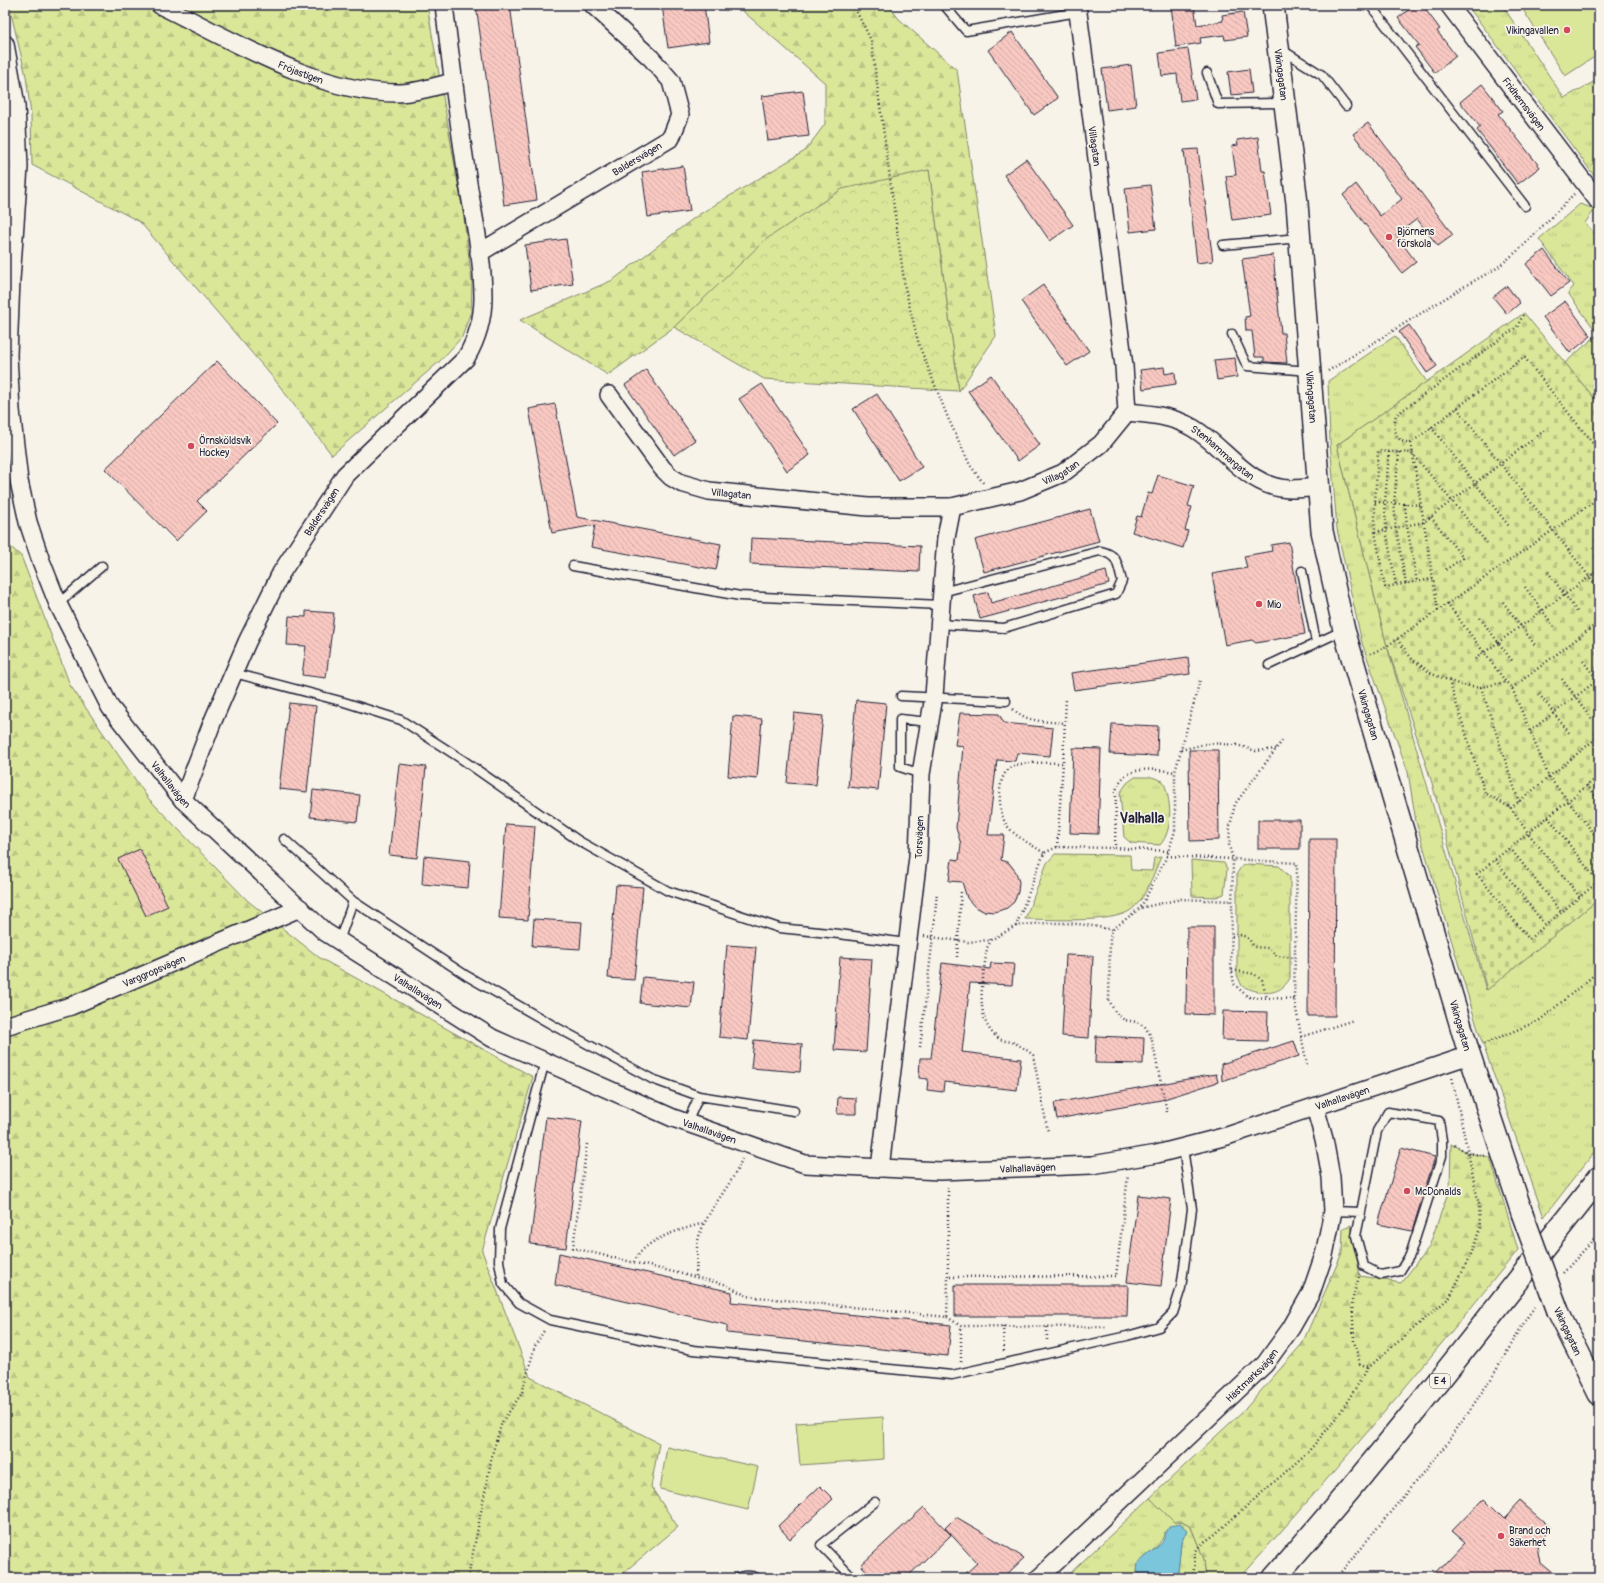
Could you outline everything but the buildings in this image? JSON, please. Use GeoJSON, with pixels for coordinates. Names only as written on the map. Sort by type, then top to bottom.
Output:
{"type":"FeatureCollection","features":[{"type":"Feature","properties":{"kind":"highway","name":"E 4"},"geometry":{"type":"LineString","coordinates":[[1274,1578],[1336,1509],[1420,1406],[1599,1178]]}},
{"type":"Feature","properties":{"kind":"street","name":"Fröjastigen"},"geometry":{"type":"LineString","coordinates":[[160,5],[264,56],[297,70],[338,84],[362,90],[398,93],[410,92],[453,82]]}},
{"type":"Feature","properties":{"kind":"street","name":"Baldersvägen"},"geometry":{"type":"LineString","coordinates":[[183,800],[212,723],[281,573],[345,475],[466,358],[472,349],[481,321],[483,297],[479,253],[453,82],[444,5]]}},
{"type":"Feature","properties":{"kind":"street","name":"Baldersvägen"},"geometry":{"type":"LineString","coordinates":[[479,253],[671,138],[680,115],[671,81],[651,58],[592,5]]}},
{"type":"Feature","properties":{"kind":"street","name":"Vikingagatan"},"geometry":{"type":"LineString","coordinates":[[1273,5],[1300,238],[1322,531],[1344,630],[1469,1053],[1522,1213],[1558,1311],[1599,1394]]}},
{"type":"Feature","properties":{"kind":"street","name":"Fridhemsvägen"},"geometry":{"type":"LineString","coordinates":[[1449,5],[1599,202]]}},
{"type":"Feature","properties":{"kind":"street","name":"Villagatan"},"geometry":{"type":"LineString","coordinates":[[609,394],[662,468],[671,477],[681,483],[694,488],[868,507],[952,507],[993,498],[1033,486],[1063,473],[1101,444],[1128,412],[1124,366],[1077,8]]}},
{"type":"Feature","properties":{"kind":"street","name":"Valhallavägen"},"geometry":{"type":"LineString","coordinates":[[5,44],[16,105],[11,120],[19,167],[11,280],[8,356],[11,410],[19,481],[28,522],[41,561],[58,604],[110,708],[183,800],[325,932],[492,1038],[687,1123],[805,1164],[948,1170],[1092,1165],[1130,1159],[1183,1148],[1227,1136],[1449,1062],[1469,1053]]}},
{"type":"Feature","properties":{"kind":"street","name":"Stenhammargatan"},"geometry":{"type":"LineString","coordinates":[[1128,412],[1164,417],[1192,427],[1205,436],[1245,471],[1265,483],[1289,489],[1318,487]]}},
{"type":"Feature","properties":{"kind":"street","name":"Torsvägen"},"geometry":{"type":"LineString","coordinates":[[880,1168],[918,858],[921,774],[934,696],[946,538],[952,507]]}},
{"type":"Feature","properties":{"kind":"street","name":"Varggropsvägen"},"geometry":{"type":"LineString","coordinates":[[5,1026],[71,1006],[300,908]]}},
{"type":"Feature","properties":{"kind":"street","name":"Hästmarksvägen"},"geometry":{"type":"LineString","coordinates":[[1039,1578],[1265,1364],[1291,1328],[1311,1293],[1324,1255],[1333,1211],[1331,1177],[1324,1139],[1315,1107]]}},
{"type":"Feature","properties":{"kind":"lane"},"geometry":{"type":"LineString","coordinates":[[944,5],[966,32],[1077,8]]}},
{"type":"Feature","properties":{"kind":"lane"},"geometry":{"type":"LineString","coordinates":[[1370,5],[1525,206]]}},
{"type":"Feature","properties":{"kind":"lane"},"geometry":{"type":"LineString","coordinates":[[1278,47],[1322,75],[1346,106]]}},
{"type":"Feature","properties":{"kind":"lane"},"geometry":{"type":"LineString","coordinates":[[1207,74],[1218,104],[1285,102]]}},
{"type":"Feature","properties":{"kind":"lane"},"geometry":{"type":"LineString","coordinates":[[1223,245],[1300,238]]}},
{"type":"Feature","properties":{"kind":"lane"},"geometry":{"type":"LineString","coordinates":[[1232,334],[1247,366],[1311,376]]}},
{"type":"Feature","properties":{"kind":"lane"},"geometry":{"type":"LineString","coordinates":[[573,566],[740,596],[941,598],[1100,551],[1110,553],[1115,558],[1122,581],[1116,594],[1004,628],[939,624]]}},
{"type":"Feature","properties":{"kind":"lane"},"geometry":{"type":"LineString","coordinates":[[58,604],[102,566]]}},
{"type":"Feature","properties":{"kind":"lane"},"geometry":{"type":"LineString","coordinates":[[1302,571],[1316,642]]}},
{"type":"Feature","properties":{"kind":"lane"},"geometry":{"type":"LineString","coordinates":[[1269,665],[1344,630]]}},
{"type":"Feature","properties":{"kind":"lane"},"geometry":{"type":"LineString","coordinates":[[234,673],[344,702],[401,720],[463,760],[579,841],[668,891],[779,928],[907,939]]}},
{"type":"Feature","properties":{"kind":"lane"},"geometry":{"type":"LineString","coordinates":[[901,696],[934,696],[1006,701]]}},
{"type":"Feature","properties":{"kind":"lane"},"geometry":{"type":"LineString","coordinates":[[921,774],[900,767],[900,719],[930,722]]}},
{"type":"Feature","properties":{"kind":"lane"},"geometry":{"type":"LineString","coordinates":[[284,840],[353,901],[467,976],[556,1027],[652,1078],[699,1096],[794,1111]]}},
{"type":"Feature","properties":{"kind":"lane"},"geometry":{"type":"LineString","coordinates":[[339,941],[353,901]]}},
{"type":"Feature","properties":{"kind":"lane"},"geometry":{"type":"LineString","coordinates":[[545,1061],[500,1229],[499,1261],[503,1284],[519,1302],[550,1320],[692,1350],[952,1375],[1126,1336],[1159,1327],[1173,1313],[1181,1288],[1192,1206],[1183,1148]]}},
{"type":"Feature","properties":{"kind":"lane"},"geometry":{"type":"LineString","coordinates":[[687,1123],[699,1096]]}},
{"type":"Feature","properties":{"kind":"lane"},"geometry":{"type":"LineString","coordinates":[[1388,1112],[1439,1122],[1442,1140],[1442,1156],[1410,1255],[1400,1271],[1394,1273],[1381,1275],[1364,1266],[1356,1236],[1377,1131],[1388,1112]]}},
{"type":"Feature","properties":{"kind":"lane"},"geometry":{"type":"LineString","coordinates":[[1333,1211],[1361,1212]]}},
{"type":"Feature","properties":{"kind":"lane"},"geometry":{"type":"LineString","coordinates":[[853,1578],[821,1545],[875,1502]]}},
{"type":"Feature","properties":{"kind":"lane"},"geometry":{"type":"LineString","coordinates":[[738,1578],[740,1576],[757,1578]]}},
{"type":"Feature","properties":{"kind":"path"},"geometry":{"type":"LineString","coordinates":[[853,5],[871,40],[906,288],[919,346],[948,418],[970,465],[993,498]]}},
{"type":"Feature","properties":{"kind":"path"},"geometry":{"type":"LineString","coordinates":[[1311,376],[1497,268],[1521,248],[1584,184]]}},
{"type":"Feature","properties":{"kind":"path"},"geometry":{"type":"LineString","coordinates":[[1524,313],[1516,327],[1396,415],[1394,425],[1395,433],[1401,441],[1411,443],[1524,357],[1599,451]]}},
{"type":"Feature","properties":{"kind":"path"},"geometry":{"type":"LineString","coordinates":[[1457,408],[1599,589]]}},
{"type":"Feature","properties":{"kind":"path"},"geometry":{"type":"LineString","coordinates":[[1432,427],[1509,526]]}},
{"type":"Feature","properties":{"kind":"path"},"geometry":{"type":"LineString","coordinates":[[1375,532],[1424,522],[1545,430]]}},
{"type":"Feature","properties":{"kind":"path"},"geometry":{"type":"LineString","coordinates":[[1411,443],[1438,610]]}},
{"type":"Feature","properties":{"kind":"path"},"geometry":{"type":"LineString","coordinates":[[1433,579],[1386,587],[1375,532],[1378,451],[1412,453],[1453,500],[1487,543]]}},
{"type":"Feature","properties":{"kind":"path"},"geometry":{"type":"LineString","coordinates":[[1389,452],[1385,502],[1386,530],[1396,586]]}},
{"type":"Feature","properties":{"kind":"path"},"geometry":{"type":"LineString","coordinates":[[1399,452],[1394,503],[1396,528],[1406,584]]}},
{"type":"Feature","properties":{"kind":"path"},"geometry":{"type":"LineString","coordinates":[[1354,662],[1397,639],[1599,498]]}},
{"type":"Feature","properties":{"kind":"path"},"geometry":{"type":"LineString","coordinates":[[1375,502],[1421,505]]}},
{"type":"Feature","properties":{"kind":"path"},"geometry":{"type":"LineString","coordinates":[[1405,504],[1407,526],[1417,582]]}},
{"type":"Feature","properties":{"kind":"path"},"geometry":{"type":"LineString","coordinates":[[1431,517],[1463,558],[1445,570]]}},
{"type":"Feature","properties":{"kind":"path"},"geometry":{"type":"LineString","coordinates":[[1475,659],[1599,570]]}},
{"type":"Feature","properties":{"kind":"path"},"geometry":{"type":"LineString","coordinates":[[1548,572],[1578,613]]}},
{"type":"Feature","properties":{"kind":"path"},"geometry":{"type":"LineString","coordinates":[[1525,587],[1555,628]]}},
{"type":"Feature","properties":{"kind":"path"},"geometry":{"type":"LineString","coordinates":[[1503,602],[1535,645]]}},
{"type":"Feature","properties":{"kind":"path"},"geometry":{"type":"LineString","coordinates":[[1447,603],[1512,688],[1549,777],[1599,840]]}},
{"type":"Feature","properties":{"kind":"path"},"geometry":{"type":"LineString","coordinates":[[1480,618],[1513,662]]}},
{"type":"Feature","properties":{"kind":"path"},"geometry":{"type":"LineString","coordinates":[[1512,688],[1599,622]]}},
{"type":"Feature","properties":{"kind":"path"},"geometry":{"type":"LineString","coordinates":[[1397,639],[1412,659],[1432,674],[1461,685],[1481,687],[1506,682]]}},
{"type":"Feature","properties":{"kind":"path"},"geometry":{"type":"LineString","coordinates":[[1530,731],[1598,680],[1583,661]]}},
{"type":"Feature","properties":{"kind":"path"},"geometry":{"type":"LineString","coordinates":[[1167,1112],[1151,1036],[1145,1027],[1137,1022],[1124,1020],[1115,1012],[1109,1000],[1110,938],[1112,930],[1140,908],[1167,856],[1175,831],[1175,772],[1200,680]]}},
{"type":"Feature","properties":{"kind":"path"},"geometry":{"type":"LineString","coordinates":[[1448,680],[1485,793],[1511,808],[1528,833],[1580,897]]}},
{"type":"Feature","properties":{"kind":"path"},"geometry":{"type":"LineString","coordinates":[[1562,680],[1592,719]]}},
{"type":"Feature","properties":{"kind":"path"},"geometry":{"type":"LineString","coordinates":[[1481,687],[1519,802]]}},
{"type":"Feature","properties":{"kind":"path"},"geometry":{"type":"LineString","coordinates":[[1539,694],[1570,734]]}},
{"type":"Feature","properties":{"kind":"path"},"geometry":{"type":"LineString","coordinates":[[1057,847],[1066,698]]}},
{"type":"Feature","properties":{"kind":"path"},"geometry":{"type":"LineString","coordinates":[[1006,701],[1021,716],[1028,720],[1065,723]]}},
{"type":"Feature","properties":{"kind":"path"},"geometry":{"type":"LineString","coordinates":[[1511,808],[1599,736]]}},
{"type":"Feature","properties":{"kind":"path"},"geometry":{"type":"LineString","coordinates":[[1282,741],[1235,804],[1230,826],[1229,846],[1233,859],[1232,970],[1234,984],[1248,997],[1294,999]]}},
{"type":"Feature","properties":{"kind":"path"},"geometry":{"type":"LineString","coordinates":[[1181,750],[1209,743],[1237,745],[1256,750],[1277,749]]}},
{"type":"Feature","properties":{"kind":"path"},"geometry":{"type":"LineString","coordinates":[[1044,853],[1013,834],[1005,824],[999,807],[1000,785],[1005,774],[1011,768],[1020,765],[1063,763]]}},
{"type":"Feature","properties":{"kind":"path"},"geometry":{"type":"LineString","coordinates":[[1115,848],[1116,791],[1118,783],[1125,775],[1136,770],[1175,772]]}},
{"type":"Feature","properties":{"kind":"path"},"geometry":{"type":"LineString","coordinates":[[1548,817],[1598,882],[1529,939],[1477,874],[1599,776]]}},
{"type":"Feature","properties":{"kind":"path"},"geometry":{"type":"LineString","coordinates":[[1587,785],[1599,800]]}},
{"type":"Feature","properties":{"kind":"path"},"geometry":{"type":"LineString","coordinates":[[1016,926],[1044,853],[1057,847],[1168,851]]}},
{"type":"Feature","properties":{"kind":"path"},"geometry":{"type":"LineString","coordinates":[[1510,848],[1561,912]]}},
{"type":"Feature","properties":{"kind":"path"},"geometry":{"type":"LineString","coordinates":[[1167,856],[1297,863],[1294,999],[1307,1065]]}},
{"type":"Feature","properties":{"kind":"path"},"geometry":{"type":"LineString","coordinates":[[1495,860],[1545,925]]}},
{"type":"Feature","properties":{"kind":"path"},"geometry":{"type":"LineString","coordinates":[[957,957],[961,891]]}},
{"type":"Feature","properties":{"kind":"path"},"geometry":{"type":"LineString","coordinates":[[920,1047],[934,937],[936,892]]}},
{"type":"Feature","properties":{"kind":"path"},"geometry":{"type":"LineString","coordinates":[[1140,908],[1181,899],[1232,901]]}},
{"type":"Feature","properties":{"kind":"path"},"geometry":{"type":"LineString","coordinates":[[907,939],[934,937],[959,941],[991,940],[1016,926],[1033,923],[1090,924],[1112,930]]}},
{"type":"Feature","properties":{"kind":"path"},"geometry":{"type":"LineString","coordinates":[[1232,936],[1242,935],[1249,939],[1254,947],[1268,948],[1277,956],[1295,958]]}},
{"type":"Feature","properties":{"kind":"path"},"geometry":{"type":"LineString","coordinates":[[991,940],[987,948],[981,1008],[985,1023],[999,1039],[1013,1042],[1033,1055],[1048,1132]]}},
{"type":"Feature","properties":{"kind":"path"},"geometry":{"type":"LineString","coordinates":[[1232,970],[1248,972],[1262,980],[1267,998]]}},
{"type":"Feature","properties":{"kind":"path"},"geometry":{"type":"LineString","coordinates":[[1469,1053],[1540,1020],[1599,971]]}},
{"type":"Feature","properties":{"kind":"path"},"geometry":{"type":"LineString","coordinates":[[1301,1037],[1354,1020]]}},
{"type":"Feature","properties":{"kind":"path"},"geometry":{"type":"LineString","coordinates":[[1192,1578],[1194,1556],[1200,1545],[1213,1536],[1313,1446],[1336,1419],[1369,1367],[1450,1297],[1472,1252],[1480,1228],[1479,1205],[1449,1062]]}},
{"type":"Feature","properties":{"kind":"path"},"geometry":{"type":"LineString","coordinates":[[1442,1140],[1469,1153],[1505,1158]]}},
{"type":"Feature","properties":{"kind":"path"},"geometry":{"type":"LineString","coordinates":[[587,1144],[573,1248],[696,1276],[724,1284],[747,1296],[947,1317],[961,1326],[1110,1327]]}},
{"type":"Feature","properties":{"kind":"path"},"geometry":{"type":"LineString","coordinates":[[696,1276],[698,1241],[704,1223],[737,1172],[748,1144]]}},
{"type":"Feature","properties":{"kind":"path"},"geometry":{"type":"LineString","coordinates":[[948,1277],[1116,1276],[1130,1159]]}},
{"type":"Feature","properties":{"kind":"path"},"geometry":{"type":"LineString","coordinates":[[947,1317],[948,1170]]}},
{"type":"Feature","properties":{"kind":"path"},"geometry":{"type":"LineString","coordinates":[[634,1262],[637,1255],[650,1244],[681,1229],[704,1223]]}},
{"type":"Feature","properties":{"kind":"path"},"geometry":{"type":"LineString","coordinates":[[1561,1276],[1599,1234]]}},
{"type":"Feature","properties":{"kind":"path"},"geometry":{"type":"LineString","coordinates":[[1364,1266],[1352,1301],[1354,1341],[1360,1364],[1369,1367]]}},
{"type":"Feature","properties":{"kind":"path"},"geometry":{"type":"LineString","coordinates":[[1336,1578],[1445,1446],[1491,1380],[1528,1316],[1537,1304]]}},
{"type":"Feature","properties":{"kind":"path"},"geometry":{"type":"LineString","coordinates":[[468,1578],[493,1451],[502,1422],[522,1393],[535,1346],[550,1320]]}},
{"type":"Feature","properties":{"kind":"path"},"geometry":{"type":"LineString","coordinates":[[960,1374],[961,1326]]}},
{"type":"Feature","properties":{"kind":"path"},"geometry":{"type":"LineString","coordinates":[[1003,1326],[1004,1364]]}},
{"type":"Feature","properties":{"kind":"green space"},"geometry":{"type":"Polygon","coordinates":[[[9,5],[427,5],[464,218],[472,283],[471,311],[462,337],[440,361],[332,455],[275,380],[140,222],[32,165],[31,115],[26,76],[9,5]]]}},
{"type":"Feature","properties":{"kind":"green space"},"geometry":{"type":"Polygon","coordinates":[[[736,5],[888,5],[899,19],[957,70],[996,336],[959,391],[929,170],[715,289],[674,327],[608,375],[520,320],[613,280],[698,215],[805,151],[825,124],[825,83],[736,5]]]}},
{"type":"Feature","properties":{"kind":"green space"},"geometry":{"type":"Polygon","coordinates":[[[1467,5],[1502,5],[1564,98],[1599,79],[1599,182],[1467,5]]]}},
{"type":"Feature","properties":{"kind":"green space","name":"Vikingavallen"},"geometry":{"type":"Polygon","coordinates":[[[1520,5],[1599,5],[1599,54],[1565,76],[1520,5]]]}},
{"type":"Feature","properties":{"kind":"green space"},"geometry":{"type":"Polygon","coordinates":[[[929,170],[959,391],[764,379],[674,327],[765,240],[842,189],[929,170]]]}},
{"type":"Feature","properties":{"kind":"green space"},"geometry":{"type":"Polygon","coordinates":[[[1580,204],[1595,209],[1585,223],[1599,238],[1599,404],[1565,363],[1598,334],[1568,293],[1574,286],[1539,239],[1580,204]]]}},
{"type":"Feature","properties":{"kind":"green space"},"geometry":{"type":"Polygon","coordinates":[[[1524,313],[1599,404],[1599,899],[1487,990],[1432,783],[1387,646],[1337,445],[1524,313]]]}},
{"type":"Feature","properties":{"kind":"green space"},"geometry":{"type":"Polygon","coordinates":[[[1395,336],[1427,382],[1337,445],[1387,646],[1486,990],[1599,899],[1599,1146],[1544,1217],[1480,1036],[1416,822],[1408,772],[1362,643],[1337,529],[1330,441],[1328,381],[1395,336]]]}},
{"type":"Feature","properties":{"kind":"green space"},"geometry":{"type":"Polygon","coordinates":[[[5,542],[21,556],[70,685],[148,798],[248,901],[320,958],[533,1077],[482,1251],[530,1377],[659,1443],[651,1487],[678,1527],[617,1578],[5,1578],[5,542]]]}},
{"type":"Feature","properties":{"kind":"green space"},"geometry":{"type":"Polygon","coordinates":[[[1135,777],[1152,777],[1163,781],[1166,788],[1170,814],[1168,831],[1160,845],[1131,843],[1124,837],[1120,793],[1127,783],[1135,777]]]}},
{"type":"Feature","properties":{"kind":"green space"},"geometry":{"type":"Polygon","coordinates":[[[1055,854],[1130,855],[1131,870],[1152,871],[1154,858],[1161,857],[1149,886],[1141,899],[1131,910],[1110,917],[1095,919],[1025,919],[1047,863],[1055,854]]]}},
{"type":"Feature","properties":{"kind":"green space"},"geometry":{"type":"Polygon","coordinates":[[[1191,860],[1224,863],[1227,869],[1224,894],[1216,897],[1192,896],[1191,860]]]}},
{"type":"Feature","properties":{"kind":"green space"},"geometry":{"type":"Polygon","coordinates":[[[1247,864],[1279,866],[1290,877],[1290,978],[1286,984],[1275,991],[1262,992],[1242,986],[1237,975],[1237,873],[1242,866],[1247,864]]]}},
{"type":"Feature","properties":{"kind":"green space"},"geometry":{"type":"Polygon","coordinates":[[[1451,1144],[1469,1153],[1490,1157],[1518,1250],[1381,1416],[1311,1498],[1239,1578],[1206,1578],[1204,1559],[1191,1527],[1182,1522],[1174,1522],[1150,1498],[1246,1408],[1302,1344],[1342,1253],[1343,1228],[1351,1225],[1360,1276],[1401,1283],[1429,1247],[1450,1187],[1451,1144]]]}},
{"type":"Feature","properties":{"kind":"green space"},"geometry":{"type":"Polygon","coordinates":[[[883,1417],[884,1459],[800,1465],[796,1423],[883,1417]]]}},
{"type":"Feature","properties":{"kind":"green space"},"geometry":{"type":"Polygon","coordinates":[[[667,1447],[758,1467],[748,1510],[660,1489],[667,1447]]]}},
{"type":"Feature","properties":{"kind":"green space"},"geometry":{"type":"Polygon","coordinates":[[[1150,1498],[1174,1522],[1182,1522],[1191,1527],[1204,1559],[1206,1578],[1173,1578],[1178,1572],[1181,1543],[1187,1530],[1165,1532],[1159,1545],[1139,1565],[1137,1571],[1144,1578],[1065,1578],[1150,1498]]]}},
{"type":"Feature","properties":{"kind":"water"},"geometry":{"type":"Polygon","coordinates":[[[1180,1524],[1187,1530],[1181,1543],[1178,1572],[1173,1578],[1144,1578],[1137,1571],[1138,1563],[1162,1543],[1169,1526],[1180,1524]]]}},
{"type":"Feature","properties":{"kind":"place","name":"Vikingavallen"},"geometry":{"type":"Point","coordinates":[1567,30]}},
{"type":"Feature","properties":{"kind":"place","name":"Björnens förskola"},"geometry":{"type":"Point","coordinates":[1389,237]}},
{"type":"Feature","properties":{"kind":"place","name":"Örnsköldsvik Hockey"},"geometry":{"type":"Point","coordinates":[191,446]}},
{"type":"Feature","properties":{"kind":"place","name":"Mio"},"geometry":{"type":"Point","coordinates":[1259,604]}},
{"type":"Feature","properties":{"kind":"place","name":"McDonalds"},"geometry":{"type":"Point","coordinates":[1407,1191]}},
{"type":"Feature","properties":{"kind":"place","name":"Brand och Säkerhet"},"geometry":{"type":"Point","coordinates":[1501,1536]}},
{"type":"Feature","properties":{"kind":"district","name":"Valhalla"},"geometry":{"type":"Point","coordinates":[1142,818]}}]}
